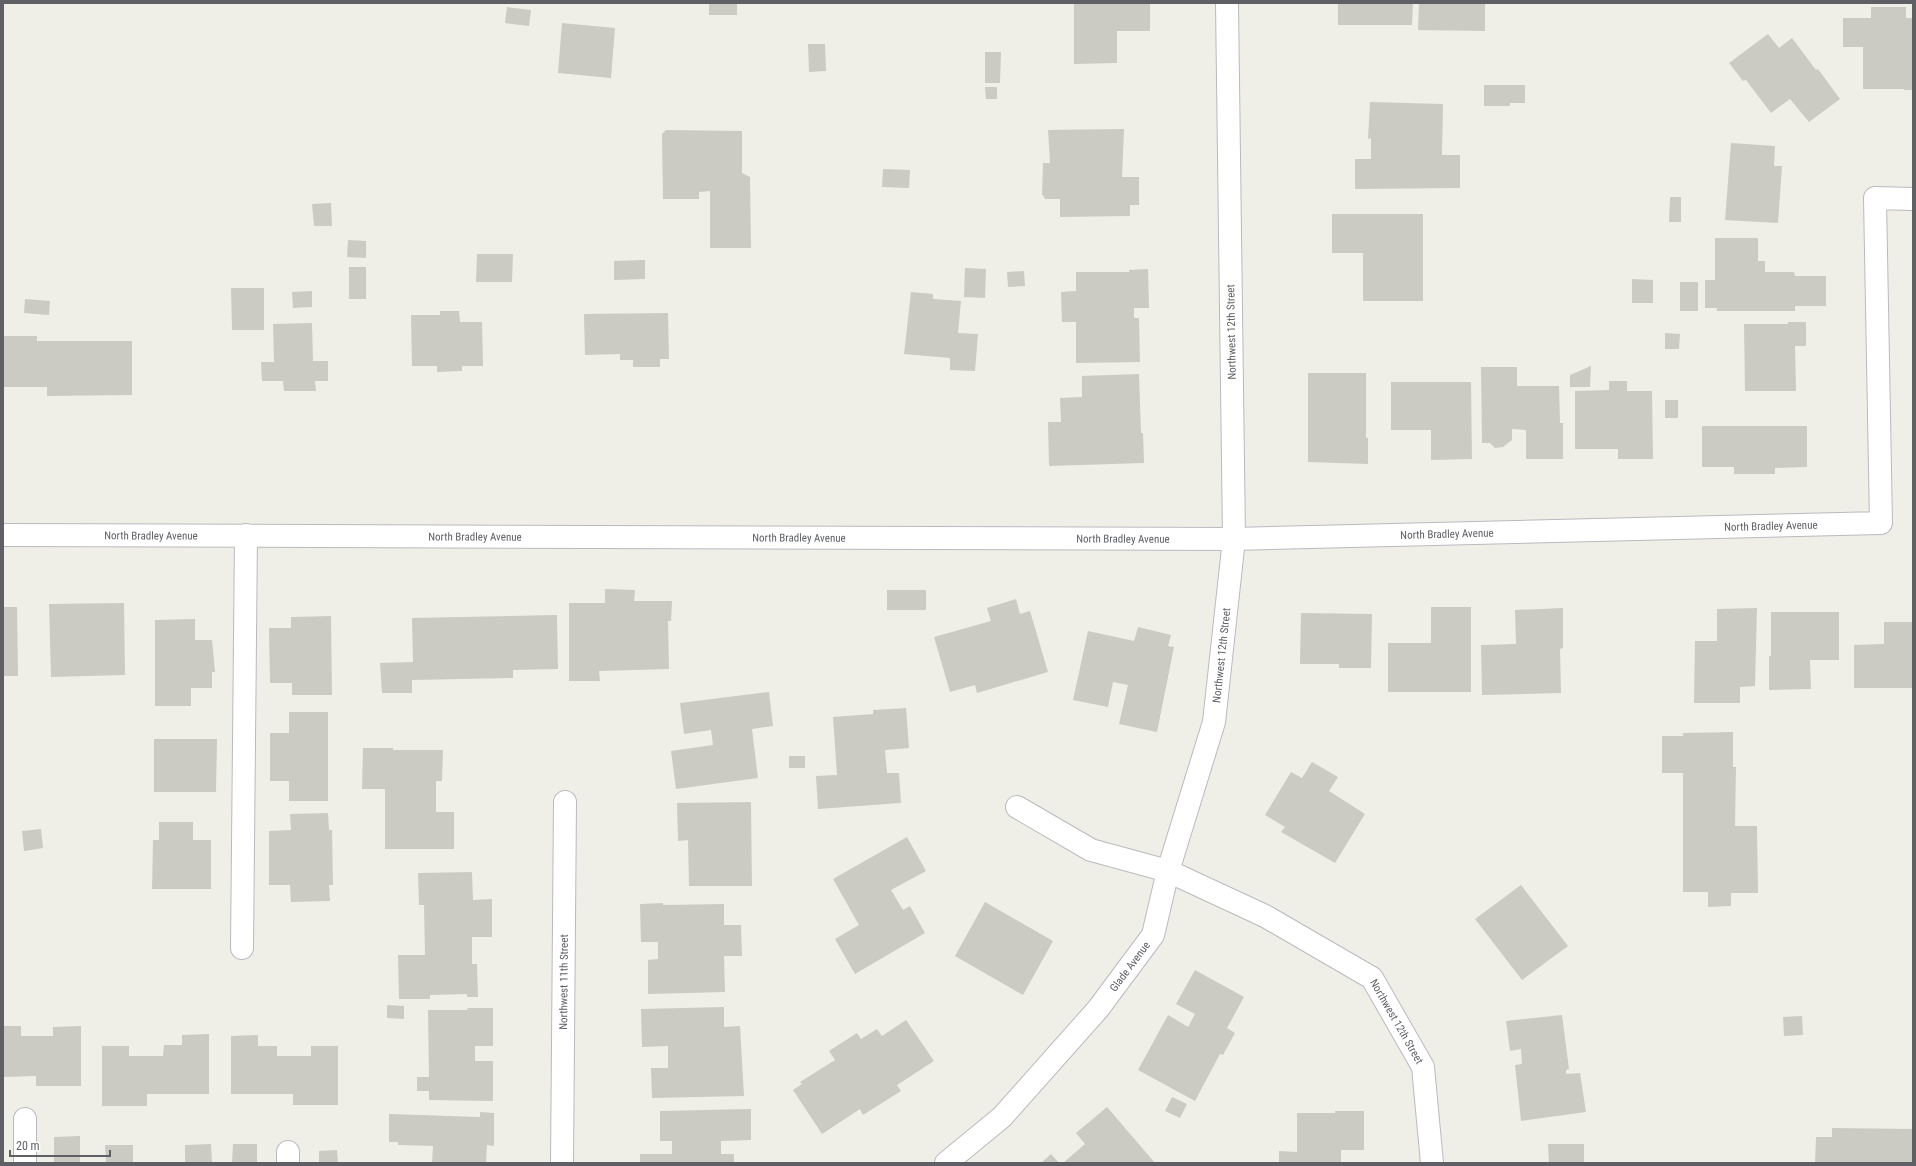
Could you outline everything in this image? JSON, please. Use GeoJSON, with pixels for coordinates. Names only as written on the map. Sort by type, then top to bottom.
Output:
{"type":"FeatureCollection","features":[{"type":"Feature","properties":{"kind":"street","name":"Northwest 12th Street"},"geometry":{"type":"LineString","coordinates":[[1227,3],[1234,539],[1214,722],[1168,871],[1265,916],[1372,978],[1423,1067],[1432,1163]]}},
{"type":"Feature","properties":{"kind":"street","name":"North Bradley Avenue"},"geometry":{"type":"LineString","coordinates":[[3,535],[1234,539],[1881,522],[1875,198],[1913,199]]}},
{"type":"Feature","properties":{"kind":"street"},"geometry":{"type":"LineString","coordinates":[[242,948],[246,535]]}},
{"type":"Feature","properties":{"kind":"street","name":"Northwest 11th Street"},"geometry":{"type":"LineString","coordinates":[[562,1163],[565,802]]}},
{"type":"Feature","properties":{"kind":"street"},"geometry":{"type":"LineString","coordinates":[[1017,807],[1091,850],[1168,871]]}},
{"type":"Feature","properties":{"kind":"street","name":"Glade Avenue"},"geometry":{"type":"LineString","coordinates":[[946,1163],[1002,1117],[1098,1009],[1152,935],[1168,871]]}},
{"type":"Feature","properties":{"kind":"street"},"geometry":{"type":"LineString","coordinates":[[24,1119],[25,1163]]}},
{"type":"Feature","properties":{"kind":"building"},"geometry":{"type":"Polygon","coordinates":[[[709,3],[737,3],[737,15],[709,15],[709,3]]]}},
{"type":"Feature","properties":{"kind":"building"},"geometry":{"type":"Polygon","coordinates":[[[1074,3],[1150,3],[1150,31],[1117,31],[1117,63],[1074,64],[1074,3]]]}},
{"type":"Feature","properties":{"kind":"building"},"geometry":{"type":"Polygon","coordinates":[[[1338,3],[1413,3],[1412,25],[1338,25],[1338,3]]]}},
{"type":"Feature","properties":{"kind":"building"},"geometry":{"type":"Polygon","coordinates":[[[1419,3],[1485,3],[1485,31],[1418,30],[1419,3]]]}},
{"type":"Feature","properties":{"kind":"building"},"geometry":{"type":"Polygon","coordinates":[[[507,7],[531,10],[529,26],[505,23],[507,7]]]}},
{"type":"Feature","properties":{"kind":"building"},"geometry":{"type":"Polygon","coordinates":[[[1871,7],[1906,7],[1906,18],[1913,18],[1913,90],[1863,89],[1863,47],[1843,47],[1843,18],[1871,18],[1871,7]]]}},
{"type":"Feature","properties":{"kind":"building"},"geometry":{"type":"Polygon","coordinates":[[[562,23],[615,28],[611,78],[558,73],[562,23]]]}},
{"type":"Feature","properties":{"kind":"building"},"geometry":{"type":"Polygon","coordinates":[[[1768,34],[1779,48],[1792,38],[1816,70],[1818,69],[1840,99],[1809,122],[1790,99],[1771,113],[1746,80],[1743,81],[1729,63],[1768,34]]]}},
{"type":"Feature","properties":{"kind":"building"},"geometry":{"type":"Polygon","coordinates":[[[808,44],[825,44],[826,71],[809,72],[808,44]]]}},
{"type":"Feature","properties":{"kind":"building"},"geometry":{"type":"Polygon","coordinates":[[[985,52],[1001,52],[1000,83],[985,83],[985,52]]]}},
{"type":"Feature","properties":{"kind":"building"},"geometry":{"type":"Polygon","coordinates":[[[1484,85],[1525,85],[1525,103],[1510,103],[1510,106],[1484,106],[1484,85]]]}},
{"type":"Feature","properties":{"kind":"building"},"geometry":{"type":"Polygon","coordinates":[[[985,87],[997,87],[997,99],[986,99],[985,87]]]}},
{"type":"Feature","properties":{"kind":"building"},"geometry":{"type":"Polygon","coordinates":[[[1370,102],[1443,104],[1442,155],[1460,155],[1460,188],[1355,189],[1355,159],[1371,159],[1371,138],[1368,139],[1370,102]]]}},
{"type":"Feature","properties":{"kind":"building"},"geometry":{"type":"Polygon","coordinates":[[[1124,129],[1122,177],[1139,177],[1139,205],[1130,205],[1130,216],[1060,217],[1060,199],[1045,199],[1042,194],[1043,163],[1050,163],[1048,130],[1124,129]]]}},
{"type":"Feature","properties":{"kind":"building"},"geometry":{"type":"Polygon","coordinates":[[[666,130],[742,131],[742,173],[750,177],[751,248],[710,248],[710,191],[699,192],[699,199],[663,199],[662,134],[666,130]]]}},
{"type":"Feature","properties":{"kind":"building"},"geometry":{"type":"Polygon","coordinates":[[[1731,143],[1775,146],[1774,166],[1782,166],[1778,223],[1725,220],[1731,143]]]}},
{"type":"Feature","properties":{"kind":"building"},"geometry":{"type":"Polygon","coordinates":[[[883,169],[910,170],[909,188],[882,187],[883,169]]]}},
{"type":"Feature","properties":{"kind":"building"},"geometry":{"type":"Polygon","coordinates":[[[1670,197],[1681,197],[1681,222],[1669,222],[1670,197]]]}},
{"type":"Feature","properties":{"kind":"building"},"geometry":{"type":"Polygon","coordinates":[[[331,203],[332,226],[314,226],[312,204],[331,203]]]}},
{"type":"Feature","properties":{"kind":"building"},"geometry":{"type":"Polygon","coordinates":[[[1332,214],[1423,214],[1423,301],[1363,301],[1363,253],[1332,253],[1332,214]]]}},
{"type":"Feature","properties":{"kind":"building"},"geometry":{"type":"Polygon","coordinates":[[[1715,238],[1758,238],[1758,261],[1765,261],[1765,272],[1794,272],[1795,276],[1826,276],[1826,306],[1795,306],[1795,311],[1717,311],[1717,308],[1705,308],[1705,280],[1715,280],[1715,238]]]}},
{"type":"Feature","properties":{"kind":"building"},"geometry":{"type":"Polygon","coordinates":[[[348,240],[366,241],[366,258],[347,257],[348,240]]]}},
{"type":"Feature","properties":{"kind":"building"},"geometry":{"type":"Polygon","coordinates":[[[477,254],[513,254],[512,282],[476,282],[477,254]]]}},
{"type":"Feature","properties":{"kind":"building"},"geometry":{"type":"Polygon","coordinates":[[[645,260],[645,279],[614,280],[614,261],[645,260]]]}},
{"type":"Feature","properties":{"kind":"building"},"geometry":{"type":"Polygon","coordinates":[[[349,267],[366,267],[366,299],[349,299],[349,267]]]}},
{"type":"Feature","properties":{"kind":"building"},"geometry":{"type":"Polygon","coordinates":[[[965,268],[986,269],[985,298],[964,297],[965,268]]]}},
{"type":"Feature","properties":{"kind":"building"},"geometry":{"type":"Polygon","coordinates":[[[1148,269],[1149,308],[1134,308],[1134,318],[1139,318],[1140,362],[1076,363],[1076,322],[1062,322],[1061,292],[1076,291],[1076,272],[1129,272],[1129,270],[1148,269]]]}},
{"type":"Feature","properties":{"kind":"building"},"geometry":{"type":"Polygon","coordinates":[[[1024,271],[1025,286],[1008,287],[1007,272],[1024,271]]]}},
{"type":"Feature","properties":{"kind":"building"},"geometry":{"type":"Polygon","coordinates":[[[1632,279],[1653,280],[1653,303],[1632,303],[1632,279]]]}},
{"type":"Feature","properties":{"kind":"building"},"geometry":{"type":"Polygon","coordinates":[[[1680,282],[1698,282],[1698,311],[1680,311],[1680,282]]]}},
{"type":"Feature","properties":{"kind":"building"},"geometry":{"type":"Polygon","coordinates":[[[231,288],[264,288],[264,330],[232,330],[231,288]]]}},
{"type":"Feature","properties":{"kind":"building"},"geometry":{"type":"Polygon","coordinates":[[[312,291],[312,307],[293,308],[292,292],[312,291]]]}},
{"type":"Feature","properties":{"kind":"building"},"geometry":{"type":"Polygon","coordinates":[[[911,292],[933,294],[933,299],[961,301],[958,333],[978,334],[975,371],[950,370],[950,358],[904,354],[911,292]]]}},
{"type":"Feature","properties":{"kind":"building"},"geometry":{"type":"Polygon","coordinates":[[[25,299],[50,301],[49,315],[24,313],[25,299]]]}},
{"type":"Feature","properties":{"kind":"building"},"geometry":{"type":"Polygon","coordinates":[[[440,311],[459,311],[460,322],[482,322],[483,366],[462,366],[462,371],[437,372],[437,366],[412,366],[411,315],[440,315],[440,311]]]}},
{"type":"Feature","properties":{"kind":"building"},"geometry":{"type":"Polygon","coordinates":[[[668,313],[669,359],[660,359],[660,367],[633,367],[633,360],[620,360],[620,354],[585,355],[584,314],[668,313]]]}},
{"type":"Feature","properties":{"kind":"building"},"geometry":{"type":"Polygon","coordinates":[[[1788,322],[1806,322],[1806,346],[1795,346],[1796,391],[1745,391],[1744,324],[1788,324],[1788,322]]]}},
{"type":"Feature","properties":{"kind":"building"},"geometry":{"type":"Polygon","coordinates":[[[312,323],[313,361],[328,361],[328,381],[315,381],[316,391],[284,391],[283,381],[262,381],[261,362],[274,362],[273,324],[312,323]]]}},
{"type":"Feature","properties":{"kind":"building"},"geometry":{"type":"Polygon","coordinates":[[[1665,333],[1680,334],[1679,349],[1665,349],[1665,333]]]}},
{"type":"Feature","properties":{"kind":"building"},"geometry":{"type":"Polygon","coordinates":[[[3,336],[37,336],[37,341],[132,341],[132,395],[47,396],[47,387],[3,387],[3,336]]]}},
{"type":"Feature","properties":{"kind":"building"},"geometry":{"type":"Polygon","coordinates":[[[1591,366],[1590,387],[1570,387],[1570,375],[1591,366]]]}},
{"type":"Feature","properties":{"kind":"building"},"geometry":{"type":"Polygon","coordinates":[[[1481,367],[1517,367],[1517,386],[1559,386],[1560,423],[1563,423],[1563,459],[1526,459],[1526,430],[1512,429],[1512,440],[1503,447],[1495,448],[1490,443],[1482,443],[1481,367]]]}},
{"type":"Feature","properties":{"kind":"building"},"geometry":{"type":"Polygon","coordinates":[[[1308,373],[1366,373],[1366,438],[1368,438],[1368,464],[1308,462],[1308,373]]]}},
{"type":"Feature","properties":{"kind":"building"},"geometry":{"type":"Polygon","coordinates":[[[1139,374],[1141,433],[1143,433],[1144,463],[1049,466],[1048,422],[1061,422],[1060,398],[1082,397],[1082,376],[1139,374]]]}},
{"type":"Feature","properties":{"kind":"building"},"geometry":{"type":"Polygon","coordinates":[[[1609,381],[1627,381],[1627,391],[1652,391],[1653,459],[1618,459],[1618,449],[1575,449],[1575,391],[1609,390],[1609,381]]]}},
{"type":"Feature","properties":{"kind":"building"},"geometry":{"type":"Polygon","coordinates":[[[1391,382],[1471,382],[1472,459],[1431,460],[1431,430],[1391,430],[1391,382]]]}},
{"type":"Feature","properties":{"kind":"building"},"geometry":{"type":"Polygon","coordinates":[[[1665,400],[1678,400],[1678,418],[1665,418],[1665,400]]]}},
{"type":"Feature","properties":{"kind":"building"},"geometry":{"type":"Polygon","coordinates":[[[1702,426],[1807,426],[1807,467],[1775,468],[1775,474],[1734,474],[1734,467],[1702,467],[1702,426]]]}},
{"type":"Feature","properties":{"kind":"building"},"geometry":{"type":"Polygon","coordinates":[[[605,589],[635,590],[634,601],[672,601],[671,621],[668,621],[669,669],[599,671],[600,681],[569,681],[569,603],[605,603],[605,589]]]}},
{"type":"Feature","properties":{"kind":"building"},"geometry":{"type":"Polygon","coordinates":[[[887,590],[926,590],[926,610],[887,610],[887,590]]]}},
{"type":"Feature","properties":{"kind":"building"},"geometry":{"type":"Polygon","coordinates":[[[1016,599],[1020,614],[1030,611],[1048,672],[977,693],[975,685],[950,692],[934,637],[991,621],[987,608],[1016,599]]]}},
{"type":"Feature","properties":{"kind":"building"},"geometry":{"type":"Polygon","coordinates":[[[124,603],[125,675],[51,677],[49,604],[124,603]]]}},
{"type":"Feature","properties":{"kind":"building"},"geometry":{"type":"Polygon","coordinates":[[[3,607],[17,607],[18,676],[3,676],[3,607]]]}},
{"type":"Feature","properties":{"kind":"building"},"geometry":{"type":"Polygon","coordinates":[[[1431,607],[1471,607],[1471,692],[1388,692],[1388,643],[1431,643],[1431,607]]]}},
{"type":"Feature","properties":{"kind":"building"},"geometry":{"type":"Polygon","coordinates":[[[1563,608],[1563,648],[1560,649],[1561,693],[1482,695],[1481,645],[1516,644],[1515,610],[1563,608]]]}},
{"type":"Feature","properties":{"kind":"building"},"geometry":{"type":"Polygon","coordinates":[[[1757,608],[1755,686],[1740,687],[1740,703],[1694,703],[1695,641],[1717,641],[1717,609],[1757,608]]]}},
{"type":"Feature","properties":{"kind":"building"},"geometry":{"type":"Polygon","coordinates":[[[1771,612],[1839,612],[1839,660],[1810,660],[1811,689],[1769,690],[1771,612]]]}},
{"type":"Feature","properties":{"kind":"building"},"geometry":{"type":"Polygon","coordinates":[[[1301,613],[1372,614],[1371,668],[1339,668],[1339,664],[1300,664],[1301,613]]]}},
{"type":"Feature","properties":{"kind":"building"},"geometry":{"type":"Polygon","coordinates":[[[557,615],[558,669],[513,670],[513,678],[412,680],[412,693],[382,693],[380,663],[413,662],[412,618],[557,615]]]}},
{"type":"Feature","properties":{"kind":"building"},"geometry":{"type":"Polygon","coordinates":[[[331,616],[332,695],[292,695],[292,683],[270,683],[269,628],[291,628],[291,617],[331,616]]]}},
{"type":"Feature","properties":{"kind":"building"},"geometry":{"type":"Polygon","coordinates":[[[195,619],[195,640],[212,640],[215,672],[212,672],[212,688],[191,688],[191,706],[155,706],[155,620],[195,619]]]}},
{"type":"Feature","properties":{"kind":"building"},"geometry":{"type":"Polygon","coordinates":[[[1884,622],[1913,622],[1913,688],[1854,688],[1854,645],[1884,644],[1884,622]]]}},
{"type":"Feature","properties":{"kind":"building"},"geometry":{"type":"Polygon","coordinates":[[[1138,627],[1171,635],[1168,646],[1174,647],[1157,732],[1119,724],[1128,685],[1113,682],[1108,707],[1073,700],[1088,631],[1134,641],[1138,627]]]}},
{"type":"Feature","properties":{"kind":"building"},"geometry":{"type":"Polygon","coordinates":[[[769,692],[773,726],[752,729],[758,778],[676,789],[671,751],[713,745],[711,730],[684,734],[680,703],[769,692]]]}},
{"type":"Feature","properties":{"kind":"building"},"geometry":{"type":"Polygon","coordinates":[[[906,708],[909,748],[885,750],[887,773],[899,773],[901,803],[818,809],[816,776],[837,775],[833,717],[873,714],[873,710],[906,708]]]}},
{"type":"Feature","properties":{"kind":"building"},"geometry":{"type":"Polygon","coordinates":[[[289,712],[328,712],[328,801],[289,801],[289,781],[270,781],[270,733],[289,733],[289,712]]]}},
{"type":"Feature","properties":{"kind":"building"},"geometry":{"type":"Polygon","coordinates":[[[1733,732],[1733,767],[1736,767],[1735,826],[1757,826],[1758,893],[1731,893],[1731,906],[1708,907],[1708,892],[1683,892],[1683,773],[1662,773],[1662,736],[1683,736],[1683,733],[1733,732]]]}},
{"type":"Feature","properties":{"kind":"building"},"geometry":{"type":"Polygon","coordinates":[[[154,739],[217,739],[216,792],[154,792],[154,739]]]}},
{"type":"Feature","properties":{"kind":"building"},"geometry":{"type":"Polygon","coordinates":[[[363,748],[393,748],[393,750],[443,750],[442,781],[436,781],[436,812],[454,812],[454,849],[385,849],[385,789],[362,789],[363,748]]]}},
{"type":"Feature","properties":{"kind":"building"},"geometry":{"type":"Polygon","coordinates":[[[789,756],[805,756],[805,768],[789,768],[789,756]]]}},
{"type":"Feature","properties":{"kind":"building"},"geometry":{"type":"Polygon","coordinates":[[[1312,762],[1338,777],[1329,791],[1365,814],[1335,863],[1281,832],[1285,827],[1265,815],[1291,772],[1302,778],[1312,762]]]}},
{"type":"Feature","properties":{"kind":"building"},"geometry":{"type":"Polygon","coordinates":[[[751,802],[752,886],[689,886],[688,840],[678,841],[677,803],[751,802]]]}},
{"type":"Feature","properties":{"kind":"building"},"geometry":{"type":"Polygon","coordinates":[[[328,813],[329,830],[332,830],[333,885],[329,885],[330,901],[291,902],[290,885],[269,885],[269,831],[291,830],[290,814],[328,813]]]}},
{"type":"Feature","properties":{"kind":"building"},"geometry":{"type":"Polygon","coordinates":[[[159,822],[193,822],[193,840],[211,840],[211,889],[152,889],[153,840],[159,840],[159,822]]]}},
{"type":"Feature","properties":{"kind":"building"},"geometry":{"type":"Polygon","coordinates":[[[41,829],[43,848],[24,851],[22,831],[41,829]]]}},
{"type":"Feature","properties":{"kind":"building"},"geometry":{"type":"Polygon","coordinates":[[[907,837],[926,871],[891,890],[903,910],[910,906],[925,933],[855,974],[835,939],[859,925],[833,879],[907,837]]]}},
{"type":"Feature","properties":{"kind":"building"},"geometry":{"type":"Polygon","coordinates":[[[472,872],[473,900],[492,899],[492,937],[472,937],[472,964],[477,964],[478,997],[467,997],[467,994],[430,995],[430,999],[399,999],[398,955],[425,955],[424,905],[419,905],[418,873],[472,872]]]}},
{"type":"Feature","properties":{"kind":"building"},"geometry":{"type":"Polygon","coordinates":[[[1521,885],[1568,946],[1522,980],[1475,919],[1521,885]]]}},
{"type":"Feature","properties":{"kind":"building"},"geometry":{"type":"Polygon","coordinates":[[[985,902],[1053,941],[1023,995],[955,956],[985,902]]]}},
{"type":"Feature","properties":{"kind":"building"},"geometry":{"type":"Polygon","coordinates":[[[663,903],[663,905],[724,904],[724,925],[741,925],[742,956],[724,956],[725,992],[648,994],[648,960],[658,959],[658,942],[641,942],[640,904],[663,903]]]}},
{"type":"Feature","properties":{"kind":"building"},"geometry":{"type":"Polygon","coordinates":[[[1195,970],[1244,997],[1227,1028],[1235,1033],[1223,1055],[1220,1054],[1195,1101],[1138,1070],[1168,1015],[1188,1027],[1195,1014],[1176,1004],[1195,970]]]}},
{"type":"Feature","properties":{"kind":"building"},"geometry":{"type":"Polygon","coordinates":[[[387,1005],[404,1006],[404,1019],[387,1018],[387,1005]]]}},
{"type":"Feature","properties":{"kind":"building"},"geometry":{"type":"Polygon","coordinates":[[[724,1007],[724,1027],[740,1026],[744,1096],[652,1098],[651,1068],[668,1068],[668,1046],[642,1047],[641,1009],[724,1007]]]}},
{"type":"Feature","properties":{"kind":"building"},"geometry":{"type":"Polygon","coordinates":[[[467,1008],[493,1008],[493,1046],[475,1046],[475,1061],[493,1061],[493,1101],[429,1100],[429,1091],[417,1091],[417,1077],[429,1077],[428,1010],[468,1010],[467,1008]]]}},
{"type":"Feature","properties":{"kind":"building"},"geometry":{"type":"Polygon","coordinates":[[[1562,1015],[1569,1069],[1566,1070],[1566,1074],[1580,1073],[1586,1112],[1521,1121],[1515,1065],[1522,1064],[1521,1049],[1510,1051],[1506,1021],[1562,1015]]]}},
{"type":"Feature","properties":{"kind":"building"},"geometry":{"type":"Polygon","coordinates":[[[1802,1016],[1803,1035],[1784,1036],[1783,1017],[1802,1016]]]}},
{"type":"Feature","properties":{"kind":"building"},"geometry":{"type":"Polygon","coordinates":[[[906,1020],[934,1061],[897,1085],[901,1091],[863,1115],[860,1109],[822,1134],[793,1090],[802,1084],[800,1082],[835,1060],[829,1051],[857,1033],[861,1039],[877,1029],[882,1036],[906,1020]]]}},
{"type":"Feature","properties":{"kind":"building"},"geometry":{"type":"Polygon","coordinates":[[[3,1026],[21,1026],[21,1036],[53,1036],[53,1027],[81,1026],[81,1086],[36,1086],[36,1076],[3,1077],[3,1026]]]}},
{"type":"Feature","properties":{"kind":"building"},"geometry":{"type":"Polygon","coordinates":[[[209,1034],[209,1094],[147,1094],[147,1106],[102,1106],[102,1046],[129,1046],[129,1056],[163,1056],[164,1045],[182,1045],[182,1035],[209,1034]]]}},
{"type":"Feature","properties":{"kind":"building"},"geometry":{"type":"Polygon","coordinates":[[[258,1035],[258,1046],[277,1046],[277,1056],[311,1056],[311,1046],[338,1046],[338,1105],[293,1105],[293,1094],[231,1094],[231,1036],[258,1035]]]}},
{"type":"Feature","properties":{"kind":"building"},"geometry":{"type":"Polygon","coordinates":[[[1172,1097],[1187,1104],[1180,1118],[1165,1111],[1172,1097]]]}},
{"type":"Feature","properties":{"kind":"building"},"geometry":{"type":"Polygon","coordinates":[[[1107,1107],[1155,1163],[1063,1163],[1085,1144],[1076,1133],[1107,1107]]]}},
{"type":"Feature","properties":{"kind":"building"},"geometry":{"type":"Polygon","coordinates":[[[751,1109],[751,1140],[721,1141],[721,1154],[734,1154],[734,1163],[640,1163],[640,1154],[672,1154],[672,1141],[660,1141],[660,1111],[751,1109]]]}},
{"type":"Feature","properties":{"kind":"building"},"geometry":{"type":"Polygon","coordinates":[[[1335,1111],[1364,1111],[1364,1150],[1341,1150],[1341,1163],[1279,1163],[1279,1151],[1297,1152],[1297,1113],[1335,1113],[1335,1111]]]}},
{"type":"Feature","properties":{"kind":"building"},"geometry":{"type":"Polygon","coordinates":[[[480,1112],[494,1113],[494,1146],[487,1145],[486,1163],[432,1163],[433,1146],[398,1145],[398,1142],[389,1142],[389,1114],[480,1117],[480,1112]]]}},
{"type":"Feature","properties":{"kind":"building"},"geometry":{"type":"Polygon","coordinates":[[[1832,1128],[1913,1129],[1913,1163],[1815,1163],[1816,1137],[1832,1137],[1832,1128]]]}},
{"type":"Feature","properties":{"kind":"building"},"geometry":{"type":"Polygon","coordinates":[[[80,1136],[80,1163],[54,1163],[54,1137],[80,1136]]]}},
{"type":"Feature","properties":{"kind":"building"},"geometry":{"type":"Polygon","coordinates":[[[211,1144],[212,1163],[185,1163],[185,1145],[211,1144]]]}},
{"type":"Feature","properties":{"kind":"building"},"geometry":{"type":"Polygon","coordinates":[[[233,1144],[257,1144],[257,1163],[232,1163],[233,1144]]]}},
{"type":"Feature","properties":{"kind":"building"},"geometry":{"type":"Polygon","coordinates":[[[1548,1144],[1584,1144],[1584,1163],[1549,1163],[1548,1144]]]}},
{"type":"Feature","properties":{"kind":"building"},"geometry":{"type":"Polygon","coordinates":[[[105,1145],[133,1145],[133,1163],[106,1163],[105,1145]]]}},
{"type":"Feature","properties":{"kind":"building"},"geometry":{"type":"Polygon","coordinates":[[[337,1150],[338,1163],[319,1163],[319,1151],[337,1150]]]}},
{"type":"Feature","properties":{"kind":"building"},"geometry":{"type":"Polygon","coordinates":[[[1051,1154],[1059,1163],[1041,1163],[1051,1154]]]}}]}
